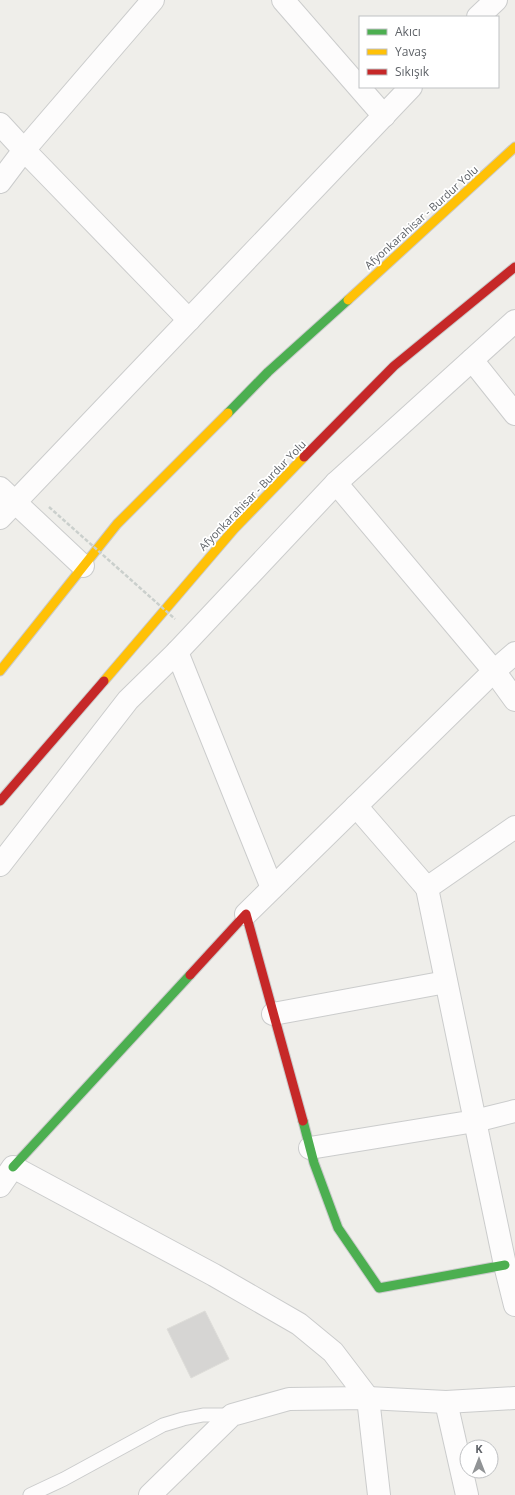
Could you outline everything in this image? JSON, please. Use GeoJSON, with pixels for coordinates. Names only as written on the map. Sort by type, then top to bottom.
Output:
{"type":"FeatureCollection","features":[{"type":"Feature","properties":{"kind":"main road","name":"Afyonkarahisar - Burdur Yolu"},"geometry":{"type":"LineString","coordinates":[[0,671],[117,524],[268,372],[515,147]]}},
{"type":"Feature","properties":{"kind":"main road","name":"Afyonkarahisar - Burdur Yolu"},"geometry":{"type":"LineString","coordinates":[[0,801],[234,529],[394,366],[515,268]]}},
{"type":"Feature","properties":{"kind":"main road"},"geometry":{"type":"LineString","coordinates":[[246,914],[310,1148],[338,1228],[379,1288],[505,1265]]}},
{"type":"Feature","properties":{"kind":"main road"},"geometry":{"type":"LineString","coordinates":[[13,1167],[246,914]]}},
{"type":"Feature","properties":{"kind":"street"},"geometry":{"type":"LineString","coordinates":[[283,0],[359,87]]}},
{"type":"Feature","properties":{"kind":"street"},"geometry":{"type":"LineString","coordinates":[[479,16],[496,0]]}},
{"type":"Feature","properties":{"kind":"street"},"geometry":{"type":"LineString","coordinates":[[0,182],[24,150],[146,2]]}},
{"type":"Feature","properties":{"kind":"street"},"geometry":{"type":"LineString","coordinates":[[360,88],[384,116]]}},
{"type":"Feature","properties":{"kind":"street"},"geometry":{"type":"LineString","coordinates":[[0,518],[7,495],[188,320],[411,88]]}},
{"type":"Feature","properties":{"kind":"street"},"geometry":{"type":"LineString","coordinates":[[0,124],[188,320]]}},
{"type":"Feature","properties":{"kind":"street"},"geometry":{"type":"LineString","coordinates":[[0,865],[128,700],[177,652],[336,483],[515,321]]}},
{"type":"Feature","properties":{"kind":"street"},"geometry":{"type":"LineString","coordinates":[[472,360],[515,414]]}},
{"type":"Feature","properties":{"kind":"street"},"geometry":{"type":"LineString","coordinates":[[336,483],[494,671],[515,700]]}},
{"type":"Feature","properties":{"kind":"street"},"geometry":{"type":"LineString","coordinates":[[7,495],[83,566]]}},
{"type":"Feature","properties":{"kind":"street"},"geometry":{"type":"LineString","coordinates":[[177,652],[272,888]]}},
{"type":"Feature","properties":{"kind":"street"},"geometry":{"type":"LineString","coordinates":[[246,914],[494,671],[515,653]]}},
{"type":"Feature","properties":{"kind":"street"},"geometry":{"type":"LineString","coordinates":[[356,806],[427,888],[505,1265],[515,1305]]}},
{"type":"Feature","properties":{"kind":"street"},"geometry":{"type":"LineString","coordinates":[[427,888],[515,827]]}},
{"type":"Feature","properties":{"kind":"street"},"geometry":{"type":"LineString","coordinates":[[273,1014],[446,982]]}},
{"type":"Feature","properties":{"kind":"street"},"geometry":{"type":"LineString","coordinates":[[310,1148],[475,1121],[515,1111]]}},
{"type":"Feature","properties":{"kind":"street"},"geometry":{"type":"LineString","coordinates":[[0,1186],[13,1167],[214,1275],[299,1324],[333,1352],[368,1398],[378,1495]]}},
{"type":"Feature","properties":{"kind":"street"},"geometry":{"type":"LineString","coordinates":[[150,1495],[232,1415],[289,1399],[368,1398],[446,1402],[515,1398]]}},
{"type":"Feature","properties":{"kind":"street"},"geometry":{"type":"LineString","coordinates":[[446,1402],[467,1495]]}},
{"type":"Feature","properties":{"kind":"lane"},"geometry":{"type":"LineString","coordinates":[[30,1495],[64,1479],[163,1425],[203,1415],[232,1415]]}},
{"type":"Feature","properties":{"kind":"path"},"geometry":{"type":"LineString","coordinates":[[49,507],[175,619]]}},
{"type":"Feature","properties":{"kind":"building"},"geometry":{"type":"Polygon","coordinates":[[[205,1311],[229,1359],[191,1378],[167,1329],[205,1311]]]}},
{"type":"Feature","properties":{"kind":"traffic: fast"},"geometry":{"type":"LineString","coordinates":[[228,413],[268,372],[348,300]]}},
{"type":"Feature","properties":{"kind":"traffic: fast"},"geometry":{"type":"LineString","coordinates":[[13,1167],[190,975]]}},
{"type":"Feature","properties":{"kind":"traffic: fast"},"geometry":{"type":"LineString","coordinates":[[303,1121],[314,1163],[338,1228],[379,1288],[505,1265]]}},
{"type":"Feature","properties":{"kind":"traffic: slow"},"geometry":{"type":"LineString","coordinates":[[348,300],[515,147]]}},
{"type":"Feature","properties":{"kind":"traffic: slow"},"geometry":{"type":"LineString","coordinates":[[0,671],[117,524],[228,413]]}},
{"type":"Feature","properties":{"kind":"traffic: slow"},"geometry":{"type":"LineString","coordinates":[[104,681],[234,529],[304,457]]}},
{"type":"Feature","properties":{"kind":"traffic: jam"},"geometry":{"type":"LineString","coordinates":[[304,457],[394,366],[515,267]]}},
{"type":"Feature","properties":{"kind":"traffic: jam"},"geometry":{"type":"LineString","coordinates":[[0,801],[104,681]]}},
{"type":"Feature","properties":{"kind":"traffic: jam"},"geometry":{"type":"LineString","coordinates":[[190,975],[246,914],[303,1121]]}}]}
